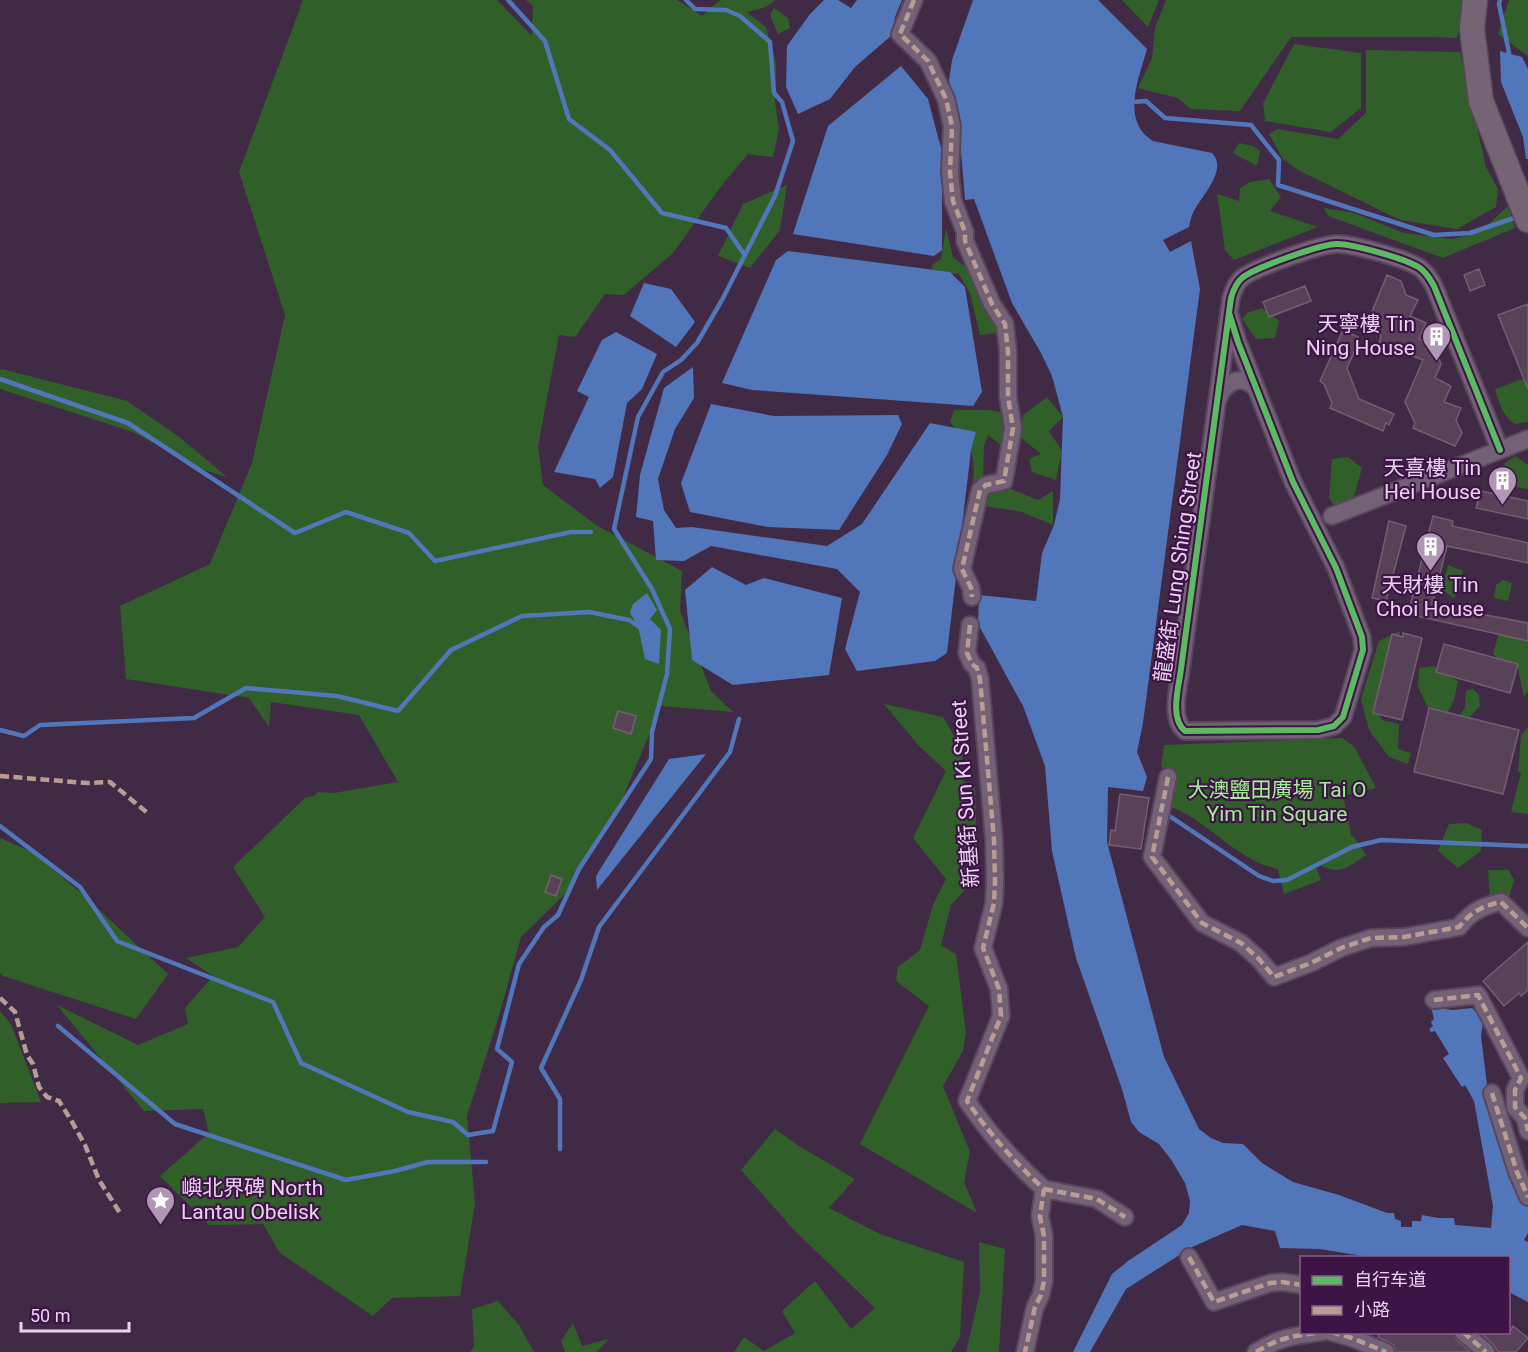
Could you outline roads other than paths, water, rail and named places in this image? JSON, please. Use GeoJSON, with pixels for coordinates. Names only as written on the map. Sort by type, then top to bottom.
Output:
{"type":"FeatureCollection","features":[{"type":"Feature","properties":{"kind":"main road"},"geometry":{"type":"LineString","coordinates":[[1475,0],[1472,29],[1481,101],[1525,213]]}},
{"type":"Feature","properties":{"kind":"street"},"geometry":{"type":"LineString","coordinates":[[914,0],[900,34],[928,61],[946,99],[952,126],[950,172],[954,201],[965,232],[965,241],[992,304],[1005,324],[1008,352],[1008,398],[1013,428],[1004,481],[986,485],[980,490],[962,569],[972,597]]}},
{"type":"Feature","properties":{"kind":"street","name":"龍盛街 Lung Shing Street"},"geometry":{"type":"LineString","coordinates":[[1229,313],[1293,482],[1336,568],[1362,637],[1363,650],[1343,717],[1334,726],[1326,729],[1190,732],[1183,730],[1178,722],[1176,710],[1181,669],[1229,313],[1233,291],[1242,278],[1326,245],[1352,246],[1414,264],[1425,272],[1434,286],[1500,450]]}},
{"type":"Feature","properties":{"kind":"street"},"geometry":{"type":"LineString","coordinates":[[1217,403],[1224,389],[1232,381],[1242,379],[1256,388]]}},
{"type":"Feature","properties":{"kind":"street"},"geometry":{"type":"LineString","coordinates":[[1332,516],[1528,439]]}},
{"type":"Feature","properties":{"kind":"street","name":"新基街 Sun Ki Street"},"geometry":{"type":"LineString","coordinates":[[970,625],[967,653],[972,664],[977,668],[980,680],[994,840],[994,903],[983,948],[999,989],[1001,1016],[968,1101],[980,1119],[1044,1189]]}},
{"type":"Feature","properties":{"kind":"street"},"geometry":{"type":"LineString","coordinates":[[1168,777],[1152,857],[1202,923],[1241,943],[1274,977],[1311,963],[1341,948],[1371,938],[1404,937],[1459,927],[1469,915],[1485,905],[1501,902],[1528,928]]}},
{"type":"Feature","properties":{"kind":"street"},"geometry":{"type":"LineString","coordinates":[[1434,1000],[1478,995],[1521,1078],[1515,1090],[1515,1107],[1525,1118],[1528,1131]]}},
{"type":"Feature","properties":{"kind":"street"},"geometry":{"type":"LineString","coordinates":[[1492,1093],[1499,1116],[1523,1170],[1528,1197]]}},
{"type":"Feature","properties":{"kind":"street"},"geometry":{"type":"LineString","coordinates":[[1499,1116],[1515,1107]]}},
{"type":"Feature","properties":{"kind":"street"},"geometry":{"type":"LineString","coordinates":[[1025,1352],[1035,1307],[1044,1281],[1044,1245],[1040,1216],[1044,1189],[1097,1199],[1125,1217]]}},
{"type":"Feature","properties":{"kind":"street"},"geometry":{"type":"LineString","coordinates":[[1189,1257],[1214,1302],[1270,1283],[1282,1281],[1300,1285]]}},
{"type":"Feature","properties":{"kind":"street"},"geometry":{"type":"LineString","coordinates":[[1256,1352],[1274,1341],[1308,1334]]}},
{"type":"Feature","properties":{"kind":"street"},"geometry":{"type":"LineString","coordinates":[[1338,1334],[1386,1352]]}},
{"type":"Feature","properties":{"kind":"street"},"geometry":{"type":"LineString","coordinates":[[1465,1334],[1486,1352]]}},
{"type":"Feature","properties":{"kind":"water"},"geometry":{"type":"Polygon","coordinates":[[[824,0],[838,0],[851,8],[857,0],[902,0],[895,17],[892,35],[855,67],[830,99],[798,114],[786,87],[787,46],[810,14],[824,0]]]}},
{"type":"Feature","properties":{"kind":"water"},"geometry":{"type":"Polygon","coordinates":[[[973,0],[1098,0],[1147,49],[1137,86],[1134,111],[1143,132],[1153,141],[1212,153],[1216,160],[1217,167],[1212,183],[1193,213],[1189,227],[1163,240],[1170,252],[1191,241],[1200,289],[1143,723],[1137,752],[1147,777],[1143,791],[1108,787],[1107,842],[1164,1057],[1199,1129],[1223,1143],[1243,1144],[1262,1163],[1293,1182],[1339,1195],[1387,1213],[1394,1213],[1395,1219],[1401,1221],[1401,1227],[1412,1227],[1412,1221],[1421,1221],[1422,1215],[1454,1218],[1455,1225],[1491,1228],[1493,1206],[1474,1101],[1465,1085],[1462,1087],[1443,1058],[1449,1054],[1435,1031],[1431,1032],[1429,1029],[1433,1026],[1431,1022],[1434,1019],[1431,1007],[1452,1010],[1472,1008],[1481,1017],[1483,1023],[1481,1036],[1492,1108],[1528,1203],[1528,1233],[1524,1240],[1528,1242],[1528,1302],[1510,1293],[1510,1256],[1363,1256],[1320,1249],[1280,1248],[1275,1231],[1242,1225],[1192,1247],[1126,1289],[1090,1352],[1073,1352],[1112,1274],[1182,1225],[1189,1213],[1190,1201],[1185,1183],[1172,1161],[1159,1144],[1139,1132],[1131,1122],[1122,1089],[1076,958],[1052,851],[1045,766],[1023,706],[978,624],[979,595],[1036,601],[1042,553],[1054,525],[1060,499],[1063,417],[1052,376],[1012,303],[974,199],[965,200],[958,115],[949,80],[952,60],[973,0]]]}},
{"type":"Feature","properties":{"kind":"water"},"geometry":{"type":"Polygon","coordinates":[[[1500,51],[1522,57],[1528,69],[1528,159],[1526,159],[1523,137],[1501,82],[1500,51]]]}},
{"type":"Feature","properties":{"kind":"water"},"geometry":{"type":"Polygon","coordinates":[[[901,66],[928,99],[942,152],[942,250],[934,256],[793,234],[828,126],[901,66]]]}},
{"type":"Feature","properties":{"kind":"water"},"geometry":{"type":"Polygon","coordinates":[[[788,251],[950,272],[965,287],[982,392],[973,406],[752,390],[722,383],[776,260],[788,251]]]}},
{"type":"Feature","properties":{"kind":"water"},"geometry":{"type":"Polygon","coordinates":[[[644,283],[671,289],[695,322],[676,347],[630,316],[644,283]]]}},
{"type":"Feature","properties":{"kind":"water"},"geometry":{"type":"Polygon","coordinates":[[[616,332],[657,354],[642,389],[627,403],[613,477],[600,488],[595,479],[554,472],[589,397],[577,391],[602,340],[616,332]]]}},
{"type":"Feature","properties":{"kind":"water"},"geometry":{"type":"Polygon","coordinates":[[[693,367],[694,398],[675,429],[658,479],[664,510],[676,528],[692,527],[827,546],[862,524],[930,423],[976,432],[971,450],[947,653],[935,661],[857,671],[845,649],[860,592],[837,569],[711,546],[684,561],[656,560],[653,521],[636,517],[640,475],[664,388],[693,367]]]}},
{"type":"Feature","properties":{"kind":"water"},"geometry":{"type":"Polygon","coordinates":[[[711,404],[774,416],[898,415],[902,424],[887,455],[839,530],[768,527],[690,512],[681,483],[711,404]]]}},
{"type":"Feature","properties":{"kind":"water"},"geometry":{"type":"Polygon","coordinates":[[[712,567],[746,585],[764,578],[842,598],[829,675],[733,685],[692,660],[685,590],[712,567]]]}},
{"type":"Feature","properties":{"kind":"water"},"geometry":{"type":"Polygon","coordinates":[[[647,593],[657,610],[650,619],[661,630],[659,664],[645,659],[638,626],[630,613],[633,604],[647,593]]]}},
{"type":"Feature","properties":{"kind":"water"},"geometry":{"type":"Polygon","coordinates":[[[706,754],[597,890],[596,876],[669,759],[706,754]]]}},
{"type":"Feature","properties":{"kind":"waterway"},"geometry":{"type":"LineString","coordinates":[[508,0],[545,41],[569,119],[610,150],[662,213],[726,228],[744,254]]}},
{"type":"Feature","properties":{"kind":"waterway"},"geometry":{"type":"LineString","coordinates":[[0,826],[80,887],[117,941],[273,1002],[301,1063],[408,1112],[453,1122],[468,1135],[493,1131],[512,1062],[497,1049],[519,964],[544,927],[558,915],[579,869],[651,759],[652,732],[667,674],[670,629],[652,589],[614,529],[638,417],[663,372],[681,360],[697,343],[722,300],[775,196],[793,141],[782,102],[774,93],[770,42],[740,16],[726,10],[695,9],[686,0]]}},
{"type":"Feature","properties":{"kind":"waterway"},"geometry":{"type":"LineString","coordinates":[[1500,0],[1509,53]]}},
{"type":"Feature","properties":{"kind":"waterway"},"geometry":{"type":"LineString","coordinates":[[1132,102],[1146,101],[1165,118],[1251,125],[1279,160],[1278,185],[1434,235],[1470,233],[1520,216]]}},
{"type":"Feature","properties":{"kind":"waterway"},"geometry":{"type":"LineString","coordinates":[[0,379],[128,423],[295,533],[346,512],[409,533],[435,561],[571,532],[591,532]]}},
{"type":"Feature","properties":{"kind":"waterway"},"geometry":{"type":"LineString","coordinates":[[0,730],[24,736],[40,725],[194,718],[246,688],[337,696],[398,711],[451,650],[522,616],[589,612],[629,620],[638,626]]}},
{"type":"Feature","properties":{"kind":"waterway"},"geometry":{"type":"LineString","coordinates":[[560,1149],[560,1099],[541,1068],[581,980],[599,927],[730,752],[739,719]]}},
{"type":"Feature","properties":{"kind":"waterway"},"geometry":{"type":"LineString","coordinates":[[1168,815],[1259,876],[1273,881],[1287,880],[1352,847],[1381,840],[1528,846]]}},
{"type":"Feature","properties":{"kind":"waterway"},"geometry":{"type":"LineString","coordinates":[[58,1026],[175,1124],[346,1180],[428,1162],[486,1162]]}},
{"type":"Feature","properties":{"kind":"place","name":"天寧樓 Tin Ning House"},"geometry":{"type":"Point","coordinates":[1436,362]}},
{"type":"Feature","properties":{"kind":"place","name":"天喜樓 Tin Hei House"},"geometry":{"type":"Point","coordinates":[1502,506]}},
{"type":"Feature","properties":{"kind":"place","name":"天財樓 Tin Choi House"},"geometry":{"type":"Point","coordinates":[1430,572]}},
{"type":"Feature","properties":{"kind":"place","name":"嶼北界碑 North Lantau Obelisk"},"geometry":{"type":"Point","coordinates":[160,1226]}},
{"type":"Feature","properties":{"kind":"park label","name":"大澳鹽田廣場 Tai O Yim Tin Square"},"geometry":{"type":"Point","coordinates":[1277,802]}}]}
